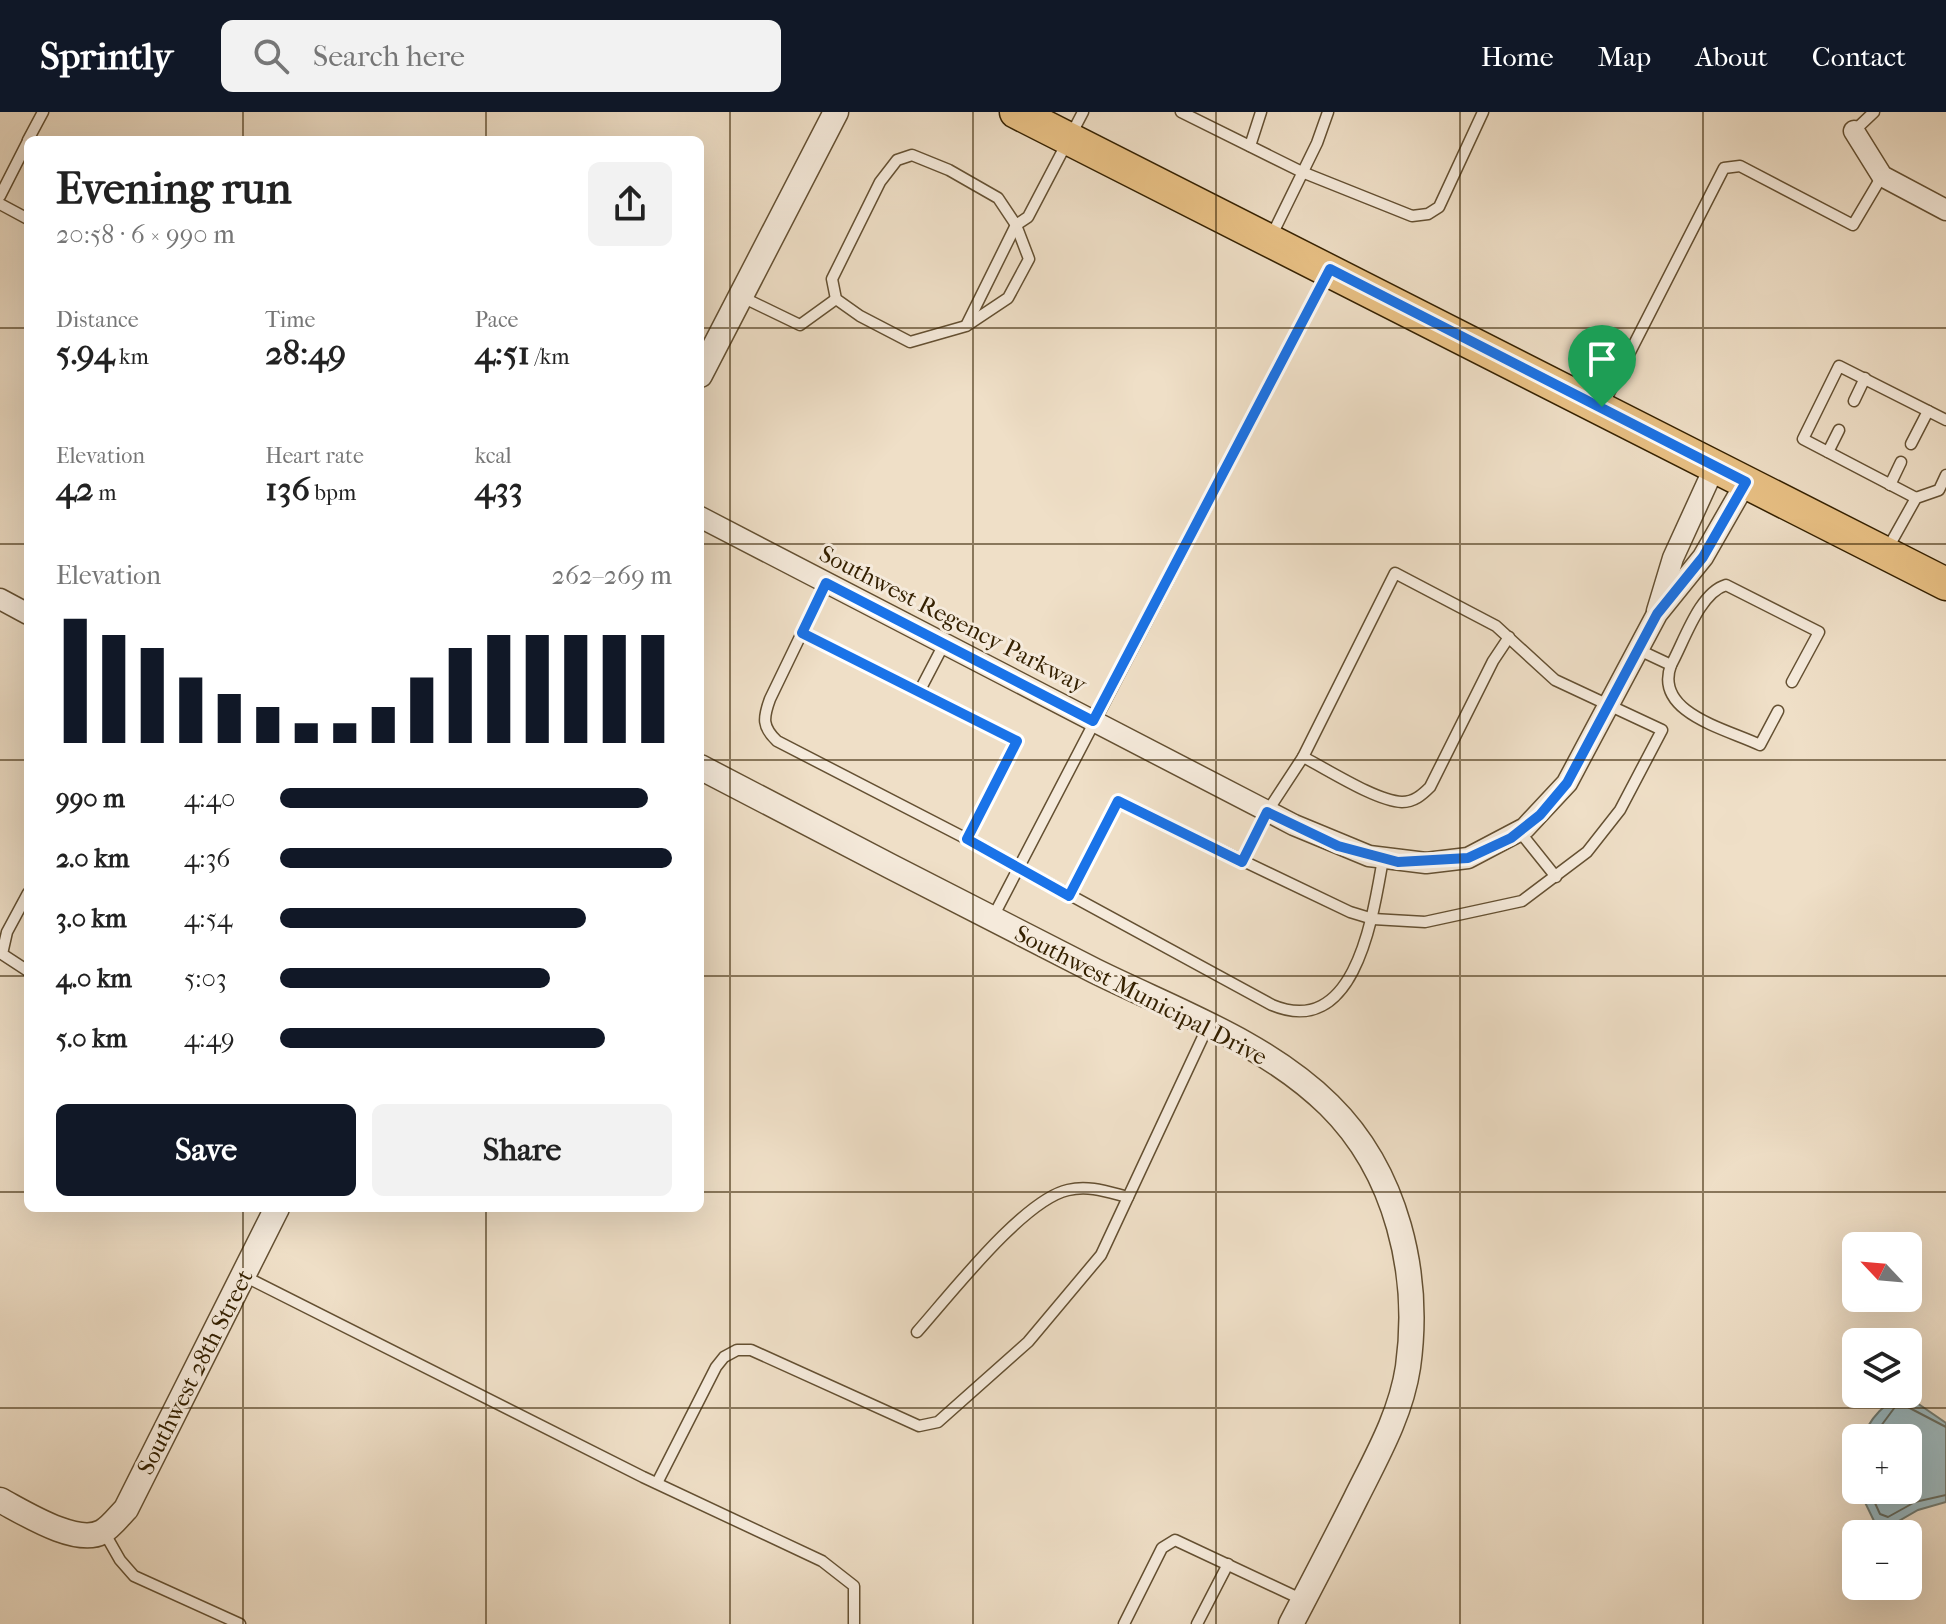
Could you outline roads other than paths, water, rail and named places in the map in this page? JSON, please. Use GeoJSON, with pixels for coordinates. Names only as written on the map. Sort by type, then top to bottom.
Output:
{"type":"FeatureCollection","features":[{"type":"Feature","properties":{"kind":"main road"},"geometry":{"type":"LineString","coordinates":[[1016,112],[1076,125],[1270,239],[1946,584]]}},
{"type":"Feature","properties":{"kind":"street"},"geometry":{"type":"LineString","coordinates":[[704,367],[836,112]]}},
{"type":"Feature","properties":{"kind":"street"},"geometry":{"type":"LineString","coordinates":[[1854,131],[1882,176],[1946,210]]}},
{"type":"Feature","properties":{"kind":"street","name":"Southwest Regency Parkway"},"geometry":{"type":"LineString","coordinates":[[704,519],[1338,846],[1383,859],[1426,863],[1468,858],[1520,832],[1567,783],[1657,614],[1673,558],[1715,466]]}},
{"type":"Feature","properties":{"kind":"street","name":"Southwest Regency Parkway"},"geometry":{"type":"LineString","coordinates":[[1657,614],[1703,557],[1746,482]]}},
{"type":"Feature","properties":{"kind":"street"},"geometry":{"type":"LineString","coordinates":[[0,599],[24,612]]}},
{"type":"Feature","properties":{"kind":"street","name":"Southwest Municipal Drive"},"geometry":{"type":"LineString","coordinates":[[704,769],[993,919],[1246,1045],[1329,1106],[1363,1149],[1389,1197],[1408,1273],[1412,1327],[1399,1406],[1291,1624]]}},
{"type":"Feature","properties":{"kind":"street","name":"Southwest 28th Street"},"geometry":{"type":"LineString","coordinates":[[104,1531],[126,1509],[275,1212]]}},
{"type":"Feature","properties":{"kind":"street"},"geometry":{"type":"LineString","coordinates":[[0,1500],[45,1524],[89,1536],[104,1531]]}},
{"type":"Feature","properties":{"kind":"lane"},"geometry":{"type":"LineString","coordinates":[[30,136],[43,112]]}},
{"type":"Feature","properties":{"kind":"lane"},"geometry":{"type":"LineString","coordinates":[[1181,112],[1302,172],[1403,213],[1428,214],[1439,207],[1483,112]]}},
{"type":"Feature","properties":{"kind":"lane"},"geometry":{"type":"LineString","coordinates":[[1250,146],[1261,112]]}},
{"type":"Feature","properties":{"kind":"lane"},"geometry":{"type":"LineString","coordinates":[[1270,239],[1328,112]]}},
{"type":"Feature","properties":{"kind":"lane"},"geometry":{"type":"LineString","coordinates":[[1854,131],[1874,112]]}},
{"type":"Feature","properties":{"kind":"lane"},"geometry":{"type":"LineString","coordinates":[[966,326],[1016,225],[1028,217],[1076,125]]}},
{"type":"Feature","properties":{"kind":"lane"},"geometry":{"type":"LineString","coordinates":[[0,196],[24,148]]}},
{"type":"Feature","properties":{"kind":"lane"},"geometry":{"type":"LineString","coordinates":[[912,155],[949,170],[998,198],[1016,225],[1029,259],[1008,298],[966,326],[910,342],[860,316],[836,299],[832,279],[880,182],[897,160],[912,155]]}},
{"type":"Feature","properties":{"kind":"lane"},"geometry":{"type":"LineString","coordinates":[[1602,407],[1724,168],[1740,166],[1853,225],[1882,176]]}},
{"type":"Feature","properties":{"kind":"lane"},"geometry":{"type":"LineString","coordinates":[[0,204],[24,217]]}},
{"type":"Feature","properties":{"kind":"lane"},"geometry":{"type":"LineString","coordinates":[[993,919],[1330,269]]}},
{"type":"Feature","properties":{"kind":"lane"},"geometry":{"type":"LineString","coordinates":[[740,296],[800,325],[836,299]]}},
{"type":"Feature","properties":{"kind":"lane"},"geometry":{"type":"LineString","coordinates":[[1916,498],[1803,439],[1839,366],[1946,420]]}},
{"type":"Feature","properties":{"kind":"lane"},"geometry":{"type":"LineString","coordinates":[[1854,401],[1865,378]]}},
{"type":"Feature","properties":{"kind":"lane"},"geometry":{"type":"LineString","coordinates":[[1911,444],[1928,411]]}},
{"type":"Feature","properties":{"kind":"lane"},"geometry":{"type":"LineString","coordinates":[[1828,452],[1839,430]]}},
{"type":"Feature","properties":{"kind":"lane"},"geometry":{"type":"LineString","coordinates":[[1890,485],[1901,462]]}},
{"type":"Feature","properties":{"kind":"lane"},"geometry":{"type":"LineString","coordinates":[[1885,553],[1916,498],[1939,490],[1946,475]]}},
{"type":"Feature","properties":{"kind":"lane"},"geometry":{"type":"LineString","coordinates":[[1069,896],[1118,801],[1321,901],[1373,919],[1425,922],[1466,916],[1522,901],[1587,852],[1620,810],[1662,730],[1555,680],[1509,637],[1466,608],[1395,573],[1303,757],[1267,812],[1242,862]]}},
{"type":"Feature","properties":{"kind":"lane"},"geometry":{"type":"LineString","coordinates":[[826,583],[763,717],[766,731],[777,741],[1291,1013],[1309,1013],[1326,1004],[1362,955],[1373,919],[1383,859]]}},
{"type":"Feature","properties":{"kind":"lane"},"geometry":{"type":"LineString","coordinates":[[1778,711],[1760,745],[1677,705],[1668,693],[1667,678],[1671,665],[1716,588],[1726,585],[1819,632],[1792,682]]}},
{"type":"Feature","properties":{"kind":"lane"},"geometry":{"type":"LineString","coordinates":[[802,633],[1017,741],[967,839]]}},
{"type":"Feature","properties":{"kind":"lane"},"geometry":{"type":"LineString","coordinates":[[1303,757],[1382,796],[1402,802],[1417,799],[1430,787],[1493,661],[1509,637]]}},
{"type":"Feature","properties":{"kind":"lane"},"geometry":{"type":"LineString","coordinates":[[919,692],[944,644]]}},
{"type":"Feature","properties":{"kind":"lane"},"geometry":{"type":"LineString","coordinates":[[1639,650],[1671,665]]}},
{"type":"Feature","properties":{"kind":"lane"},"geometry":{"type":"LineString","coordinates":[[1520,832],[1556,877]]}},
{"type":"Feature","properties":{"kind":"lane"},"geometry":{"type":"LineString","coordinates":[[24,900],[7,932],[2,954],[24,968]]}},
{"type":"Feature","properties":{"kind":"lane"},"geometry":{"type":"LineString","coordinates":[[657,1483],[716,1367],[724,1357],[737,1350],[766,1355],[919,1426],[938,1422],[1028,1342],[1101,1255],[1208,1026]]}},
{"type":"Feature","properties":{"kind":"lane"},"geometry":{"type":"LineString","coordinates":[[917,1332],[1036,1205],[1056,1193],[1089,1187],[1128,1197]]}},
{"type":"Feature","properties":{"kind":"lane"},"geometry":{"type":"LineString","coordinates":[[244,1276],[842,1574],[854,1586],[854,1624]]}},
{"type":"Feature","properties":{"kind":"lane"},"geometry":{"type":"LineString","coordinates":[[104,1531],[120,1560],[134,1576],[240,1624]]}},
{"type":"Feature","properties":{"kind":"lane"},"geometry":{"type":"LineString","coordinates":[[1124,1624],[1167,1543],[1184,1543],[1304,1601]]}},
{"type":"Feature","properties":{"kind":"lane"},"geometry":{"type":"LineString","coordinates":[[1197,1624],[1228,1564]]}},
{"type":"Feature","properties":{"kind":"water"},"geometry":{"type":"Polygon","coordinates":[[[1922,1406],[1946,1423],[1946,1502],[1918,1510],[1900,1520],[1874,1520],[1866,1504],[1922,1504],[1922,1424],[1869,1424],[1883,1408],[1922,1406]]]}}]}
